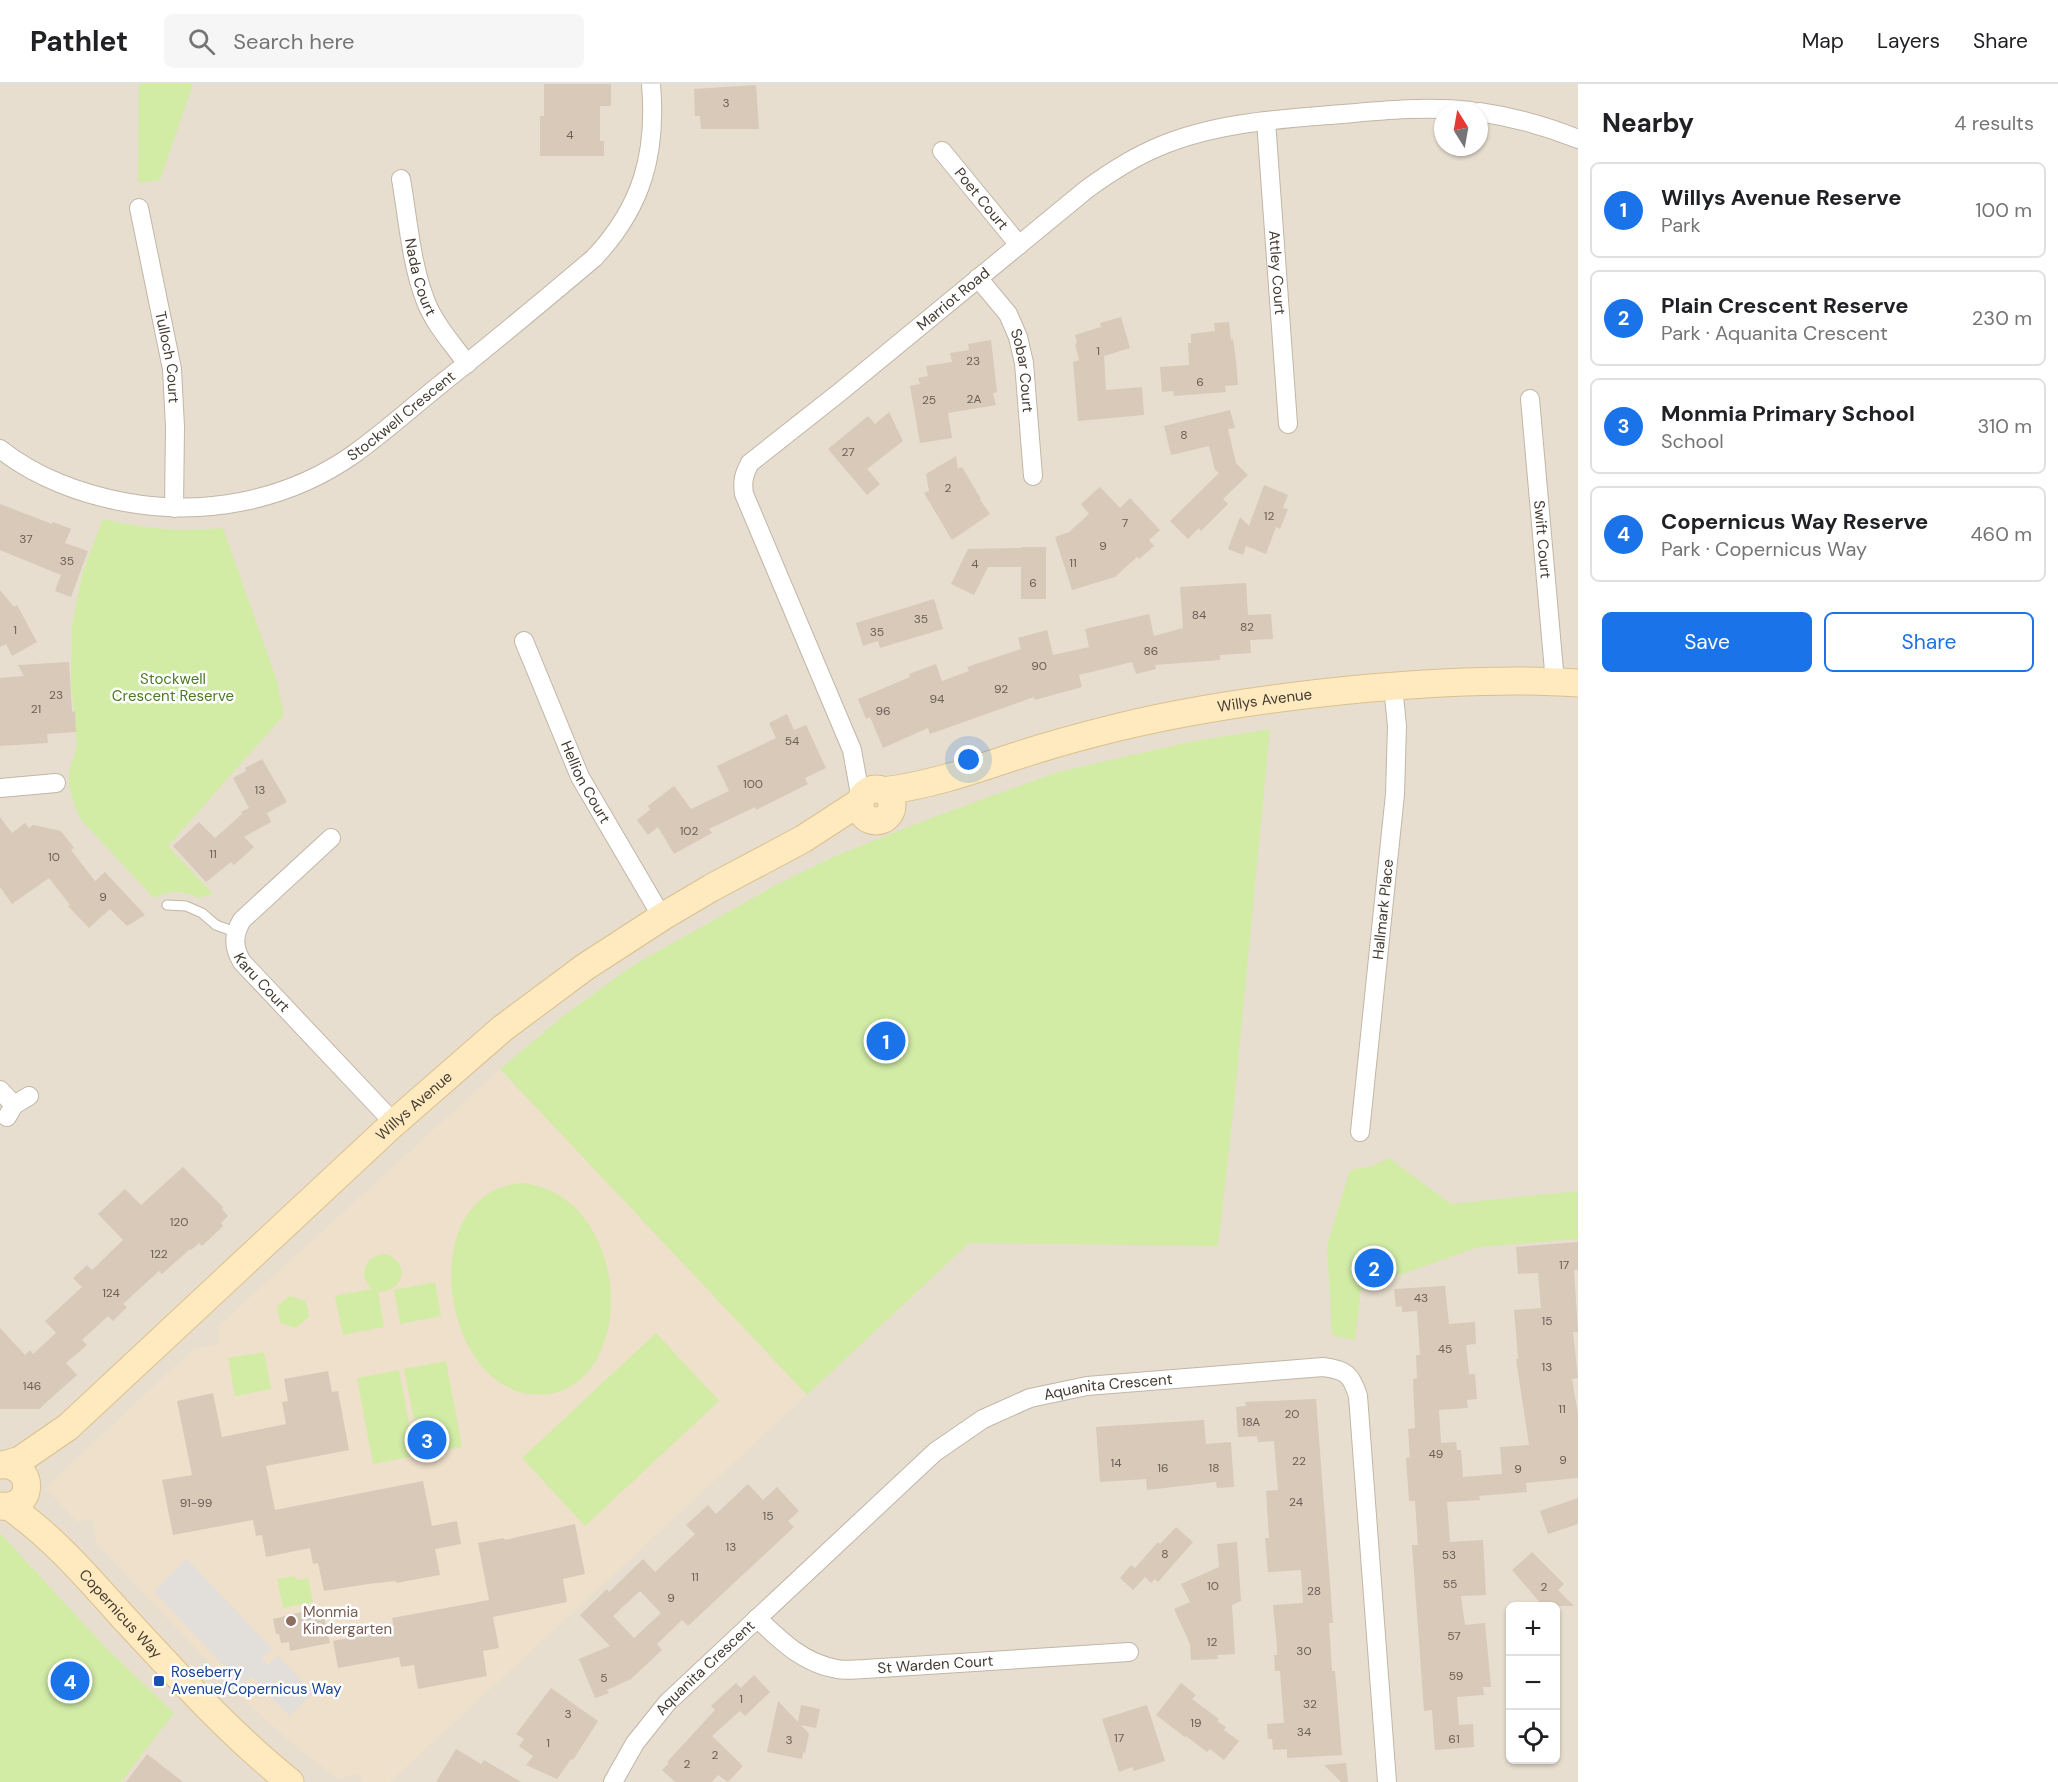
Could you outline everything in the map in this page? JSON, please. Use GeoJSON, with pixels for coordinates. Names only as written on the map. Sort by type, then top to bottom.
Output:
{"type":"FeatureCollection","features":[{"type":"Feature","properties":{"kind":"street","name":"Stockwell Crescent"},"geometry":{"type":"LineString","coordinates":[[2,453],[50,479],[93,495],[133,504],[174,508],[217,507],[246,502],[298,485],[326,472],[354,453],[467,364],[594,258],[611,239],[625,219],[645,172],[650,151],[652,124],[651,84]]}},
{"type":"Feature","properties":{"kind":"street","name":"Marriot Road"},"geometry":{"type":"LineString","coordinates":[[875,803],[744,494],[742,483],[750,463],[1109,173],[1131,160],[1159,146],[1185,137],[1266,121],[1434,108]]}},
{"type":"Feature","properties":{"kind":"street"},"geometry":{"type":"LineString","coordinates":[[1488,114],[1518,119],[1578,139]]}},
{"type":"Feature","properties":{"kind":"street","name":"Attley Court"},"geometry":{"type":"LineString","coordinates":[[1266,121],[1288,424]]}},
{"type":"Feature","properties":{"kind":"street","name":"Poet Court"},"geometry":{"type":"LineString","coordinates":[[942,151],[1019,245]]}},
{"type":"Feature","properties":{"kind":"street","name":"Nada Court"},"geometry":{"type":"LineString","coordinates":[[401,179],[418,276],[426,303],[437,323],[467,364]]}},
{"type":"Feature","properties":{"kind":"street","name":"Tulloch Court"},"geometry":{"type":"LineString","coordinates":[[139,208],[172,369],[176,427],[174,508]]}},
{"type":"Feature","properties":{"kind":"street","name":"Sobar Court"},"geometry":{"type":"LineString","coordinates":[[978,278],[1008,314],[1018,338],[1024,363],[1033,476]]}},
{"type":"Feature","properties":{"kind":"street","name":"Swift Court"},"geometry":{"type":"LineString","coordinates":[[1530,399],[1566,682]]}},
{"type":"Feature","properties":{"kind":"street","name":"Hellion Court"},"geometry":{"type":"LineString","coordinates":[[524,641],[580,777],[662,917]]}},
{"type":"Feature","properties":{"kind":"street","name":"Willys Avenue"},"geometry":{"type":"LineString","coordinates":[[16,1497],[68,1427],[394,1123],[503,1028],[585,967],[662,917],[803,839],[875,803],[1071,740],[1177,715],[1290,696],[1393,686],[1468,682],[1566,682]]}},
{"type":"Feature","properties":{"kind":"street","name":"Hallmark Place"},"geometry":{"type":"LineString","coordinates":[[1360,1132],[1395,794],[1397,726],[1393,686]]}},
{"type":"Feature","properties":{"kind":"street"},"geometry":{"type":"LineString","coordinates":[[0,788],[57,784]]}},
{"type":"Feature","properties":{"kind":"street","name":"Karu Court"},"geometry":{"type":"LineString","coordinates":[[332,838],[242,920],[235,932],[235,945],[242,962],[394,1123]]}},
{"type":"Feature","properties":{"kind":"street"},"geometry":{"type":"LineString","coordinates":[[0,1090],[16,1106]]}},
{"type":"Feature","properties":{"kind":"street","name":"Aquanita Crescent"},"geometry":{"type":"LineString","coordinates":[[613,1782],[635,1743],[667,1703],[935,1452],[983,1419],[1030,1398],[1087,1386],[1323,1367],[1346,1373],[1353,1381],[1358,1396],[1387,1782]]}},
{"type":"Feature","properties":{"kind":"street","name":"Willys Avenue"},"geometry":{"type":"LineString","coordinates":[[4,1465],[20,1460],[68,1427]]}},
{"type":"Feature","properties":{"kind":"street","name":"Copernicus Way"},"geometry":{"type":"LineString","coordinates":[[4,1465],[14,1466],[24,1474],[16,1497],[28,1520],[58,1546],[213,1714],[289,1782]]}},
{"type":"Feature","properties":{"kind":"street","name":"St Warden Court"},"geometry":{"type":"LineString","coordinates":[[757,1618],[789,1649],[813,1661],[837,1669],[1129,1652]]}},
{"type":"Feature","properties":{"kind":"lane"},"geometry":{"type":"LineString","coordinates":[[166,905],[186,906],[202,913],[216,925],[235,932]]}},
{"type":"Feature","properties":{"kind":"shaded area"},"geometry":{"type":"Polygon","coordinates":[[[0,84],[1578,84],[1578,1782],[0,1782],[0,84]]]}},
{"type":"Feature","properties":{"kind":"shaded area"},"geometry":{"type":"Polygon","coordinates":[[[500,1069],[807,1395],[390,1782],[361,1782],[360,1774],[338,1779],[294,1745],[247,1703],[97,1544],[92,1519],[77,1522],[47,1490],[48,1485],[193,1349],[220,1344],[217,1327],[500,1069]]]}},
{"type":"Feature","properties":{"kind":"shaded area"},"geometry":{"type":"Polygon","coordinates":[[[187,1559],[272,1649],[262,1658],[267,1665],[278,1656],[313,1693],[289,1716],[252,1677],[242,1685],[154,1591],[187,1559]]]}},
{"type":"Feature","properties":{"kind":"green space"},"geometry":{"type":"Polygon","coordinates":[[[139,84],[193,84],[160,180],[138,183],[139,84]]]}},
{"type":"Feature","properties":{"kind":"green space","name":"Stockwell Crescent Reserve"},"geometry":{"type":"Polygon","coordinates":[[[103,519],[162,529],[223,528],[277,681],[284,715],[168,846],[213,894],[199,898],[176,892],[154,898],[82,821],[69,786],[69,772],[77,745],[71,682],[72,625],[83,571],[103,519]]]}},
{"type":"Feature","properties":{"kind":"green space"},"geometry":{"type":"Polygon","coordinates":[[[1270,729],[1218,1246],[969,1243],[807,1395],[500,1069],[567,1013],[632,966],[774,886],[835,856],[1058,772],[1194,741],[1270,729]]]}},
{"type":"Feature","properties":{"kind":"green space"},"geometry":{"type":"Polygon","coordinates":[[[1389,1158],[1451,1204],[1578,1191],[1578,1239],[1478,1247],[1361,1289],[1355,1340],[1332,1335],[1327,1245],[1350,1170],[1372,1166],[1389,1158]]]}},
{"type":"Feature","properties":{"kind":"green space"},"geometry":{"type":"Polygon","coordinates":[[[521,1183],[549,1190],[572,1205],[590,1226],[602,1251],[609,1279],[611,1308],[606,1336],[595,1362],[575,1384],[555,1393],[512,1389],[484,1368],[464,1336],[453,1298],[452,1258],[463,1222],[485,1196],[521,1183]]]}},
{"type":"Feature","properties":{"kind":"green space"},"geometry":{"type":"Polygon","coordinates":[[[386,1254],[399,1264],[401,1277],[398,1283],[387,1291],[378,1292],[384,1327],[343,1335],[335,1296],[371,1289],[364,1277],[365,1267],[372,1258],[386,1254]]]}},
{"type":"Feature","properties":{"kind":"green space"},"geometry":{"type":"Polygon","coordinates":[[[435,1282],[441,1316],[400,1324],[394,1290],[435,1282]]]}},
{"type":"Feature","properties":{"kind":"green space"},"geometry":{"type":"Polygon","coordinates":[[[290,1296],[306,1301],[309,1317],[296,1328],[280,1323],[277,1306],[290,1296]]]}},
{"type":"Feature","properties":{"kind":"green space"},"geometry":{"type":"Polygon","coordinates":[[[656,1333],[719,1401],[585,1526],[522,1458],[656,1333]]]}},
{"type":"Feature","properties":{"kind":"green space"},"geometry":{"type":"Polygon","coordinates":[[[264,1352],[271,1389],[235,1396],[228,1358],[264,1352]]]}},
{"type":"Feature","properties":{"kind":"green space"},"geometry":{"type":"Polygon","coordinates":[[[446,1361],[462,1447],[421,1454],[404,1369],[446,1361]]]}},
{"type":"Feature","properties":{"kind":"green space"},"geometry":{"type":"Polygon","coordinates":[[[399,1370],[415,1456],[373,1464],[357,1378],[399,1370]]]}},
{"type":"Feature","properties":{"kind":"green space"},"geometry":{"type":"Polygon","coordinates":[[[0,1533],[106,1648],[174,1713],[121,1782],[0,1782],[0,1533]]]}},
{"type":"Feature","properties":{"kind":"green space"},"geometry":{"type":"Polygon","coordinates":[[[295,1576],[296,1580],[308,1578],[313,1602],[283,1608],[277,1579],[295,1576]]]}},
{"type":"Feature","properties":{"kind":"building"},"geometry":{"type":"Polygon","coordinates":[[[544,84],[611,84],[611,106],[600,106],[600,141],[604,141],[604,156],[540,156],[540,116],[544,116],[544,84]]]}},
{"type":"Feature","properties":{"kind":"building"},"geometry":{"type":"Polygon","coordinates":[[[756,85],[759,129],[701,129],[700,116],[695,116],[694,89],[756,85]]]}},
{"type":"Feature","properties":{"kind":"building"},"geometry":{"type":"Polygon","coordinates":[[[1121,317],[1130,348],[1104,356],[1106,390],[1142,387],[1144,415],[1078,421],[1073,362],[1079,360],[1075,335],[1101,327],[1100,323],[1121,317]]]}},
{"type":"Feature","properties":{"kind":"building"},"geometry":{"type":"Polygon","coordinates":[[[1229,322],[1238,385],[1225,386],[1226,392],[1174,396],[1173,391],[1162,392],[1160,367],[1189,365],[1188,343],[1191,343],[1191,334],[1215,331],[1214,323],[1229,322]]]}},
{"type":"Feature","properties":{"kind":"building"},"geometry":{"type":"Polygon","coordinates":[[[991,340],[997,392],[993,393],[996,405],[948,413],[952,438],[920,443],[910,386],[920,384],[918,378],[928,376],[926,366],[952,362],[950,353],[969,350],[968,344],[991,340]]]}},
{"type":"Feature","properties":{"kind":"building"},"geometry":{"type":"Polygon","coordinates":[[[1230,410],[1235,428],[1228,429],[1236,463],[1248,475],[1223,499],[1228,504],[1201,531],[1199,528],[1188,539],[1170,521],[1219,473],[1215,470],[1209,446],[1171,455],[1164,426],[1230,410]]]}},
{"type":"Feature","properties":{"kind":"building"},"geometry":{"type":"Polygon","coordinates":[[[889,412],[903,441],[867,469],[880,484],[867,495],[828,449],[868,416],[875,424],[889,412]]]}},
{"type":"Feature","properties":{"kind":"building"},"geometry":{"type":"Polygon","coordinates":[[[956,456],[958,469],[962,467],[990,514],[952,540],[924,493],[929,491],[926,474],[956,456]]]}},
{"type":"Feature","properties":{"kind":"building"},"geometry":{"type":"Polygon","coordinates":[[[1264,485],[1288,495],[1283,508],[1288,509],[1280,529],[1276,527],[1266,554],[1246,546],[1243,555],[1228,549],[1240,517],[1249,526],[1264,485]]]}},
{"type":"Feature","properties":{"kind":"building"},"geometry":{"type":"Polygon","coordinates":[[[1100,487],[1120,508],[1130,498],[1160,530],[1149,540],[1154,546],[1139,559],[1137,557],[1115,577],[1072,590],[1055,537],[1069,532],[1089,514],[1081,504],[1100,487]]]}},
{"type":"Feature","properties":{"kind":"building"},"geometry":{"type":"Polygon","coordinates":[[[0,504],[71,529],[65,543],[88,551],[71,597],[55,591],[61,575],[0,550],[0,504]]]}},
{"type":"Feature","properties":{"kind":"building"},"geometry":{"type":"Polygon","coordinates":[[[1046,547],[1046,599],[1021,599],[1021,567],[988,567],[974,595],[951,584],[968,549],[1046,547]]]}},
{"type":"Feature","properties":{"kind":"building"},"geometry":{"type":"Polygon","coordinates":[[[1246,583],[1248,615],[1271,614],[1273,639],[1250,640],[1251,653],[1220,655],[1220,660],[1155,665],[1156,669],[1136,674],[1132,662],[1079,675],[1082,687],[1035,700],[1034,697],[930,734],[928,728],[883,748],[870,717],[866,719],[858,699],[910,677],[909,674],[936,664],[942,681],[969,671],[967,667],[1021,649],[1018,638],[1047,630],[1053,655],[1089,647],[1085,629],[1149,614],[1154,636],[1183,628],[1180,587],[1246,583]]]}},
{"type":"Feature","properties":{"kind":"building"},"geometry":{"type":"Polygon","coordinates":[[[0,590],[14,607],[17,605],[37,642],[12,656],[6,644],[0,647],[0,590]]]}},
{"type":"Feature","properties":{"kind":"building"},"geometry":{"type":"Polygon","coordinates":[[[934,599],[943,629],[880,648],[878,641],[863,646],[856,623],[934,599]]]}},
{"type":"Feature","properties":{"kind":"building"},"geometry":{"type":"Polygon","coordinates":[[[69,662],[72,712],[75,711],[76,732],[47,734],[48,743],[0,746],[0,678],[24,676],[18,665],[69,662]]]}},
{"type":"Feature","properties":{"kind":"building"},"geometry":{"type":"Polygon","coordinates":[[[787,714],[794,730],[806,725],[826,768],[805,778],[808,784],[756,810],[755,807],[709,829],[712,833],[674,854],[658,827],[648,835],[637,820],[650,810],[648,806],[674,786],[691,809],[729,791],[717,766],[776,738],[769,723],[787,714]]]}},
{"type":"Feature","properties":{"kind":"building"},"geometry":{"type":"Polygon","coordinates":[[[262,759],[287,802],[267,813],[271,822],[244,837],[254,847],[234,865],[231,862],[206,882],[173,846],[199,822],[215,838],[242,814],[241,812],[249,808],[233,778],[262,759]]]}},
{"type":"Feature","properties":{"kind":"building"},"geometry":{"type":"Polygon","coordinates":[[[0,817],[12,833],[25,823],[29,828],[33,825],[61,831],[74,848],[71,850],[95,881],[105,872],[145,915],[127,926],[110,909],[89,928],[68,906],[70,905],[49,878],[12,904],[0,887],[0,817]]]}},
{"type":"Feature","properties":{"kind":"building"},"geometry":{"type":"Polygon","coordinates":[[[183,1167],[223,1207],[222,1209],[228,1216],[221,1223],[223,1226],[202,1246],[199,1243],[190,1249],[162,1274],[159,1271],[123,1304],[127,1307],[113,1321],[108,1316],[82,1340],[87,1345],[66,1363],[77,1375],[39,1409],[0,1409],[0,1328],[25,1355],[30,1350],[33,1354],[56,1333],[45,1321],[82,1287],[73,1278],[87,1265],[92,1270],[123,1240],[98,1214],[125,1189],[141,1205],[183,1167]]]}},
{"type":"Feature","properties":{"kind":"building"},"geometry":{"type":"Polygon","coordinates":[[[1578,1242],[1578,1270],[1574,1270],[1578,1332],[1573,1332],[1578,1378],[1572,1379],[1578,1414],[1578,1478],[1526,1483],[1527,1492],[1479,1496],[1480,1500],[1447,1502],[1450,1542],[1483,1540],[1486,1595],[1461,1596],[1465,1625],[1485,1623],[1491,1687],[1483,1687],[1484,1695],[1457,1697],[1459,1725],[1473,1724],[1474,1747],[1435,1750],[1432,1710],[1424,1711],[1412,1545],[1418,1545],[1415,1501],[1409,1501],[1406,1458],[1410,1457],[1408,1429],[1415,1428],[1413,1379],[1417,1378],[1416,1355],[1420,1355],[1417,1311],[1402,1312],[1402,1306],[1396,1307],[1394,1289],[1445,1286],[1449,1324],[1475,1322],[1476,1344],[1466,1345],[1469,1374],[1475,1374],[1477,1399],[1467,1400],[1468,1408],[1439,1410],[1441,1443],[1456,1442],[1457,1450],[1461,1450],[1463,1477],[1502,1474],[1500,1447],[1529,1445],[1516,1359],[1518,1359],[1514,1310],[1541,1308],[1538,1273],[1518,1274],[1516,1247],[1578,1242]]]}},
{"type":"Feature","properties":{"kind":"building"},"geometry":{"type":"Polygon","coordinates":[[[328,1371],[332,1392],[338,1391],[349,1450],[266,1466],[275,1510],[423,1481],[432,1526],[457,1521],[461,1544],[435,1549],[440,1575],[396,1583],[396,1581],[368,1584],[324,1591],[318,1563],[313,1564],[310,1548],[266,1557],[262,1535],[256,1536],[253,1520],[173,1535],[162,1480],[192,1475],[177,1401],[213,1393],[222,1437],[286,1424],[282,1402],[288,1401],[284,1379],[328,1371]]]}},
{"type":"Feature","properties":{"kind":"building"},"geometry":{"type":"Polygon","coordinates":[[[1316,1399],[1333,1623],[1329,1623],[1332,1671],[1335,1671],[1342,1755],[1287,1758],[1287,1749],[1273,1750],[1272,1739],[1268,1739],[1267,1724],[1284,1723],[1280,1671],[1275,1671],[1274,1655],[1277,1655],[1277,1647],[1273,1605],[1303,1603],[1301,1570],[1268,1572],[1265,1538],[1269,1538],[1266,1491],[1278,1490],[1274,1441],[1258,1442],[1257,1436],[1238,1437],[1236,1407],[1246,1406],[1245,1402],[1316,1399]]]}},
{"type":"Feature","properties":{"kind":"building"},"geometry":{"type":"Polygon","coordinates":[[[1204,1420],[1206,1444],[1231,1442],[1234,1487],[1217,1488],[1216,1482],[1147,1490],[1146,1479],[1100,1482],[1096,1427],[1204,1420]]]}},
{"type":"Feature","properties":{"kind":"building"},"geometry":{"type":"Polygon","coordinates":[[[748,1484],[763,1500],[777,1487],[799,1511],[788,1521],[794,1527],[688,1626],[682,1620],[657,1644],[662,1650],[631,1679],[607,1690],[609,1693],[595,1698],[579,1659],[610,1646],[580,1615],[607,1589],[609,1592],[643,1559],[655,1572],[695,1534],[686,1525],[708,1505],[716,1514],[748,1484]],[[640,1591],[613,1616],[634,1638],[661,1613],[640,1591]]]}},
{"type":"Feature","properties":{"kind":"building"},"geometry":{"type":"Polygon","coordinates":[[[1578,1498],[1578,1524],[1548,1534],[1540,1511],[1578,1498]]]}},
{"type":"Feature","properties":{"kind":"building"},"geometry":{"type":"Polygon","coordinates":[[[575,1524],[585,1574],[563,1579],[567,1602],[493,1617],[499,1648],[483,1651],[487,1676],[418,1689],[414,1665],[401,1667],[399,1657],[338,1668],[333,1641],[394,1629],[392,1618],[489,1600],[478,1543],[504,1538],[505,1540],[575,1524]]]}},
{"type":"Feature","properties":{"kind":"building"},"geometry":{"type":"Polygon","coordinates":[[[1176,1527],[1193,1542],[1158,1582],[1155,1579],[1151,1583],[1145,1577],[1133,1590],[1120,1578],[1131,1565],[1135,1568],[1158,1542],[1160,1544],[1176,1527]]]}},
{"type":"Feature","properties":{"kind":"building"},"geometry":{"type":"Polygon","coordinates":[[[1237,1542],[1241,1601],[1232,1605],[1235,1654],[1217,1655],[1218,1659],[1191,1660],[1190,1644],[1174,1609],[1190,1602],[1181,1584],[1219,1567],[1217,1544],[1237,1542]]]}},
{"type":"Feature","properties":{"kind":"building"},"geometry":{"type":"Polygon","coordinates":[[[1532,1552],[1564,1584],[1558,1590],[1574,1606],[1560,1606],[1560,1602],[1540,1602],[1512,1570],[1532,1552]]]}},
{"type":"Feature","properties":{"kind":"building"},"geometry":{"type":"Polygon","coordinates":[[[322,1607],[330,1643],[290,1651],[289,1642],[281,1643],[279,1634],[276,1634],[273,1619],[322,1607]]]}},
{"type":"Feature","properties":{"kind":"building"},"geometry":{"type":"Polygon","coordinates":[[[754,1675],[770,1692],[745,1716],[740,1711],[712,1736],[743,1766],[728,1782],[718,1775],[712,1782],[675,1782],[662,1770],[669,1763],[667,1762],[715,1710],[711,1706],[736,1683],[741,1688],[754,1675]]]}},
{"type":"Feature","properties":{"kind":"building"},"geometry":{"type":"Polygon","coordinates":[[[1181,1683],[1196,1695],[1192,1699],[1219,1719],[1217,1721],[1226,1727],[1224,1730],[1239,1741],[1224,1760],[1210,1749],[1207,1752],[1156,1715],[1181,1683]]]}},
{"type":"Feature","properties":{"kind":"building"},"geometry":{"type":"Polygon","coordinates":[[[551,1688],[598,1721],[573,1760],[571,1759],[557,1779],[526,1765],[533,1756],[519,1746],[524,1739],[516,1734],[551,1688]]]}},
{"type":"Feature","properties":{"kind":"building"},"geometry":{"type":"Polygon","coordinates":[[[778,1701],[798,1722],[801,1705],[820,1709],[816,1728],[801,1725],[809,1734],[802,1759],[767,1752],[778,1701]]]}},
{"type":"Feature","properties":{"kind":"building"},"geometry":{"type":"Polygon","coordinates":[[[1147,1705],[1165,1761],[1134,1771],[1132,1767],[1119,1772],[1102,1719],[1147,1705]]]}},
{"type":"Feature","properties":{"kind":"building"},"geometry":{"type":"Polygon","coordinates":[[[456,1749],[481,1764],[484,1760],[521,1782],[436,1782],[456,1749]]]}},
{"type":"Feature","properties":{"kind":"building"},"geometry":{"type":"Polygon","coordinates":[[[147,1754],[183,1782],[126,1782],[147,1754]]]}},
{"type":"Feature","properties":{"kind":"building"},"geometry":{"type":"Polygon","coordinates":[[[1346,1763],[1348,1782],[1341,1782],[1324,1765],[1346,1763]]]}},
{"type":"Feature","properties":{"kind":"place","name":"Willys Avenue Reserve"},"geometry":{"type":"Point","coordinates":[886,1041]}},
{"type":"Feature","properties":{"kind":"place","name":"Plain Crescent Reserve"},"geometry":{"type":"Point","coordinates":[1374,1268]}},
{"type":"Feature","properties":{"kind":"place","name":"Monmia Primary School"},"geometry":{"type":"Point","coordinates":[427,1440]}},
{"type":"Feature","properties":{"kind":"place","name":"Monmia Kindergarten"},"geometry":{"type":"Point","coordinates":[291,1621]}},
{"type":"Feature","properties":{"kind":"place","name":"Copernicus Way Reserve"},"geometry":{"type":"Point","coordinates":[70,1681]}},
{"type":"Feature","properties":{"kind":"place","name":"Roseberry Avenue/Copernicus Way"},"geometry":{"type":"Point","coordinates":[159,1681]}}]}
